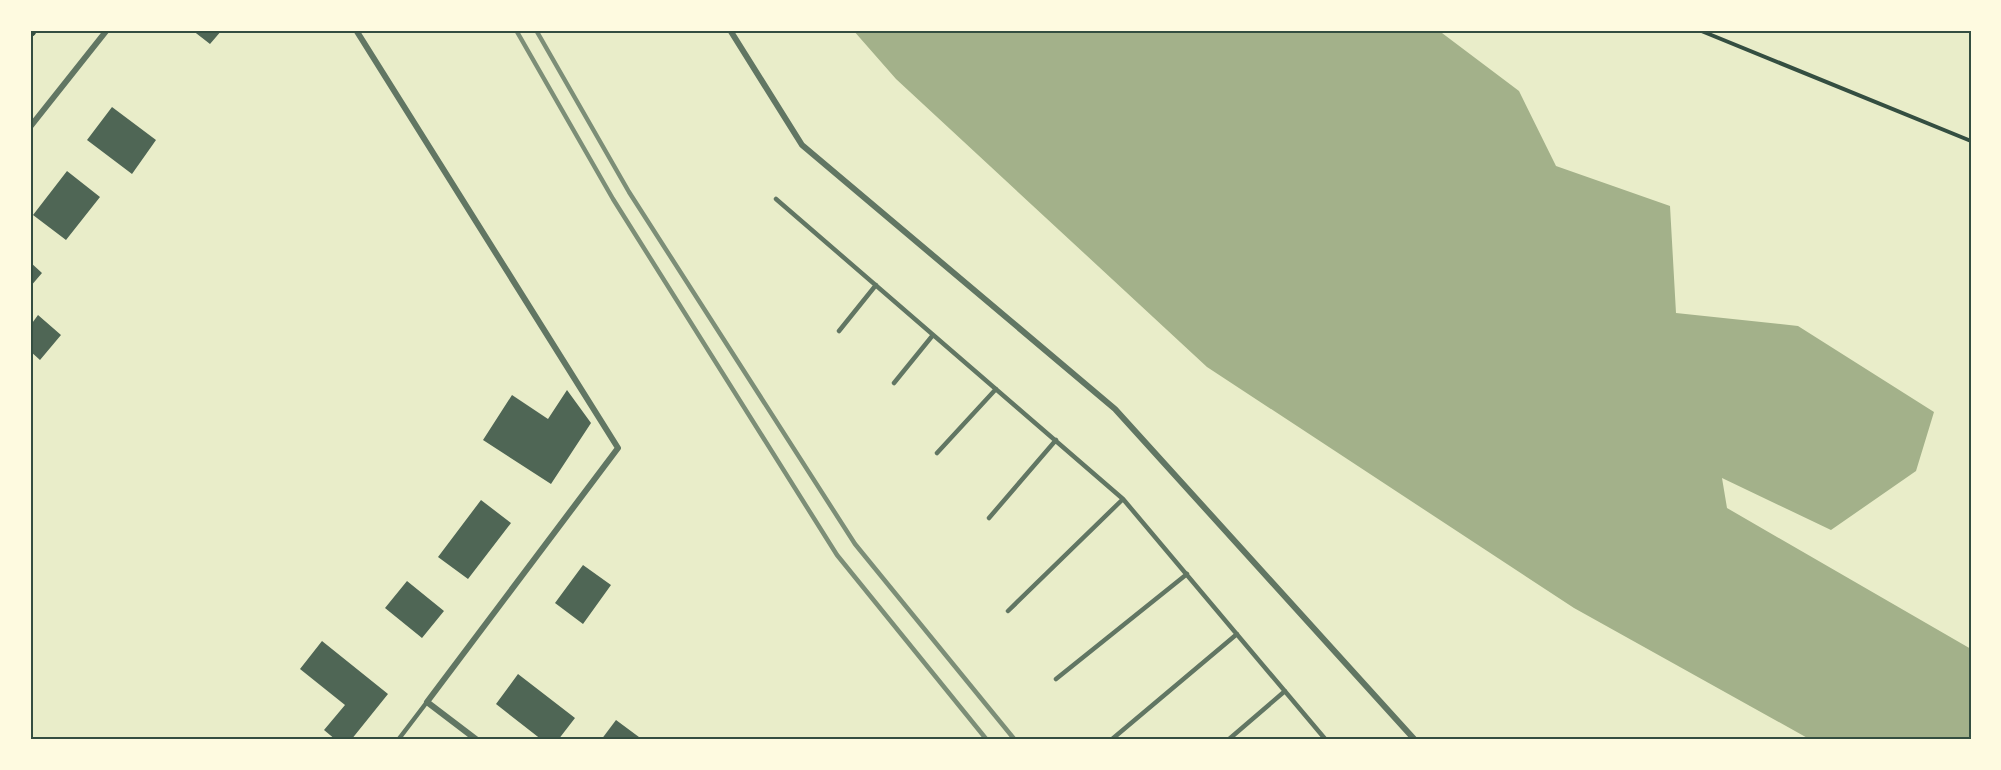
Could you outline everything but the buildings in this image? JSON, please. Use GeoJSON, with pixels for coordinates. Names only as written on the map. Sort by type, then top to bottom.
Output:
{"type":"FeatureCollection","features":[{"type":"Feature","properties":{"kind":"street"},"geometry":{"type":"LineString","coordinates":[[30,127],[107,30]]}},
{"type":"Feature","properties":{"kind":"street"},"geometry":{"type":"LineString","coordinates":[[356,30],[618,448],[427,702],[477,740]]}},
{"type":"Feature","properties":{"kind":"street"},"geometry":{"type":"LineString","coordinates":[[730,30],[802,145],[1115,409],[1415,740]]}},
{"type":"Feature","properties":{"kind":"lane"},"geometry":{"type":"LineString","coordinates":[[776,199],[1124,499],[1326,740]]}},
{"type":"Feature","properties":{"kind":"lane"},"geometry":{"type":"LineString","coordinates":[[839,330],[876,285]]}},
{"type":"Feature","properties":{"kind":"lane"},"geometry":{"type":"LineString","coordinates":[[894,382],[933,334]]}},
{"type":"Feature","properties":{"kind":"lane"},"geometry":{"type":"LineString","coordinates":[[937,453],[996,389]]}},
{"type":"Feature","properties":{"kind":"lane"},"geometry":{"type":"LineString","coordinates":[[989,518],[1056,440]]}},
{"type":"Feature","properties":{"kind":"lane"},"geometry":{"type":"LineString","coordinates":[[1008,611],[1124,499]]}},
{"type":"Feature","properties":{"kind":"lane"},"geometry":{"type":"LineString","coordinates":[[1056,680],[1187,574]]}},
{"type":"Feature","properties":{"kind":"lane"},"geometry":{"type":"LineString","coordinates":[[1111,740],[1237,634]]}},
{"type":"Feature","properties":{"kind":"lane"},"geometry":{"type":"LineString","coordinates":[[1228,740],[1285,691]]}},
{"type":"Feature","properties":{"kind":"lane"},"geometry":{"type":"LineString","coordinates":[[398,740],[427,702]]}},
{"type":"Feature","properties":{"kind":"path"},"geometry":{"type":"LineString","coordinates":[[1699,30],[1971,141]]}},
{"type":"Feature","properties":{"kind":"shaded area"},"geometry":{"type":"Polygon","coordinates":[[[853,30],[1438,30],[1519,91],[1556,166],[1670,206],[1676,313],[1798,326],[1934,412],[1916,471],[1831,530],[1722,478],[1727,508],[1971,649],[1971,740],[1811,740],[1574,608],[1207,367],[896,79],[853,30]]]}},
{"type":"Feature","properties":{"kind":"railway"},"geometry":{"type":"LineString","coordinates":[[516,30],[613,199],[837,555],[987,740]]}},
{"type":"Feature","properties":{"kind":"railway"},"geometry":{"type":"LineString","coordinates":[[536,30],[629,192],[855,544],[1015,740]]}}]}
